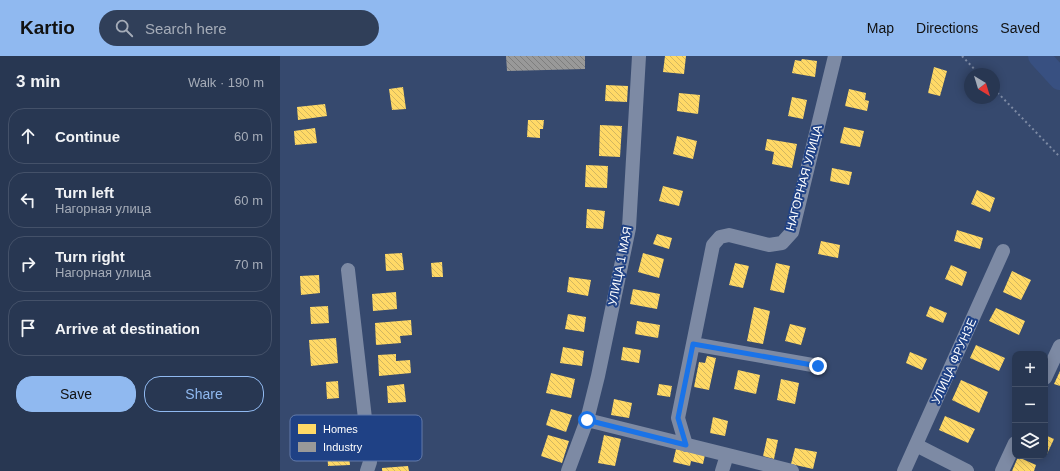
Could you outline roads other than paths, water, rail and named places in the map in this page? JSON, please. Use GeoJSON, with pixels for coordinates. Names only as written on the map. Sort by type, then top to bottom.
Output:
{"type":"FeatureCollection","features":[{"type":"Feature","properties":{"kind":"street","name":"УЛИЦА 1 МАЯ"},"geometry":{"type":"LineString","coordinates":[[568,471],[587,420],[598,376],[628,228],[639,56]]}},
{"type":"Feature","properties":{"kind":"street","name":"НАГОРНАЯ УЛИЦА"},"geometry":{"type":"LineString","coordinates":[[686,445],[678,418],[713,245],[720,237],[729,235],[769,245],[782,243],[792,232],[834,56]]}},
{"type":"Feature","properties":{"kind":"street","name":"УЛИЦА ФРУНЗЕ"},"geometry":{"type":"LineString","coordinates":[[904,471],[1003,251]]}},
{"type":"Feature","properties":{"kind":"street"},"geometry":{"type":"LineString","coordinates":[[348,270],[365,415]]}},
{"type":"Feature","properties":{"kind":"street"},"geometry":{"type":"LineString","coordinates":[[693,344],[818,366]]}},
{"type":"Feature","properties":{"kind":"street"},"geometry":{"type":"LineString","coordinates":[[1048,372],[1060,346]]}},
{"type":"Feature","properties":{"kind":"street"},"geometry":{"type":"LineString","coordinates":[[587,420],[792,471]]}},
{"type":"Feature","properties":{"kind":"street"},"geometry":{"type":"LineString","coordinates":[[916,445],[967,471]]}},
{"type":"Feature","properties":{"kind":"street"},"geometry":{"type":"LineString","coordinates":[[1002,471],[1012,449]]}},
{"type":"Feature","properties":{"kind":"street"},"geometry":{"type":"LineString","coordinates":[[722,471],[727,455]]}},
{"type":"Feature","properties":{"kind":"street"},"geometry":{"type":"LineString","coordinates":[[367,471],[370,461]]}},
{"type":"Feature","properties":{"kind":"waterway"},"geometry":{"type":"LineString","coordinates":[[1039,56],[1060,79]]}}]}
